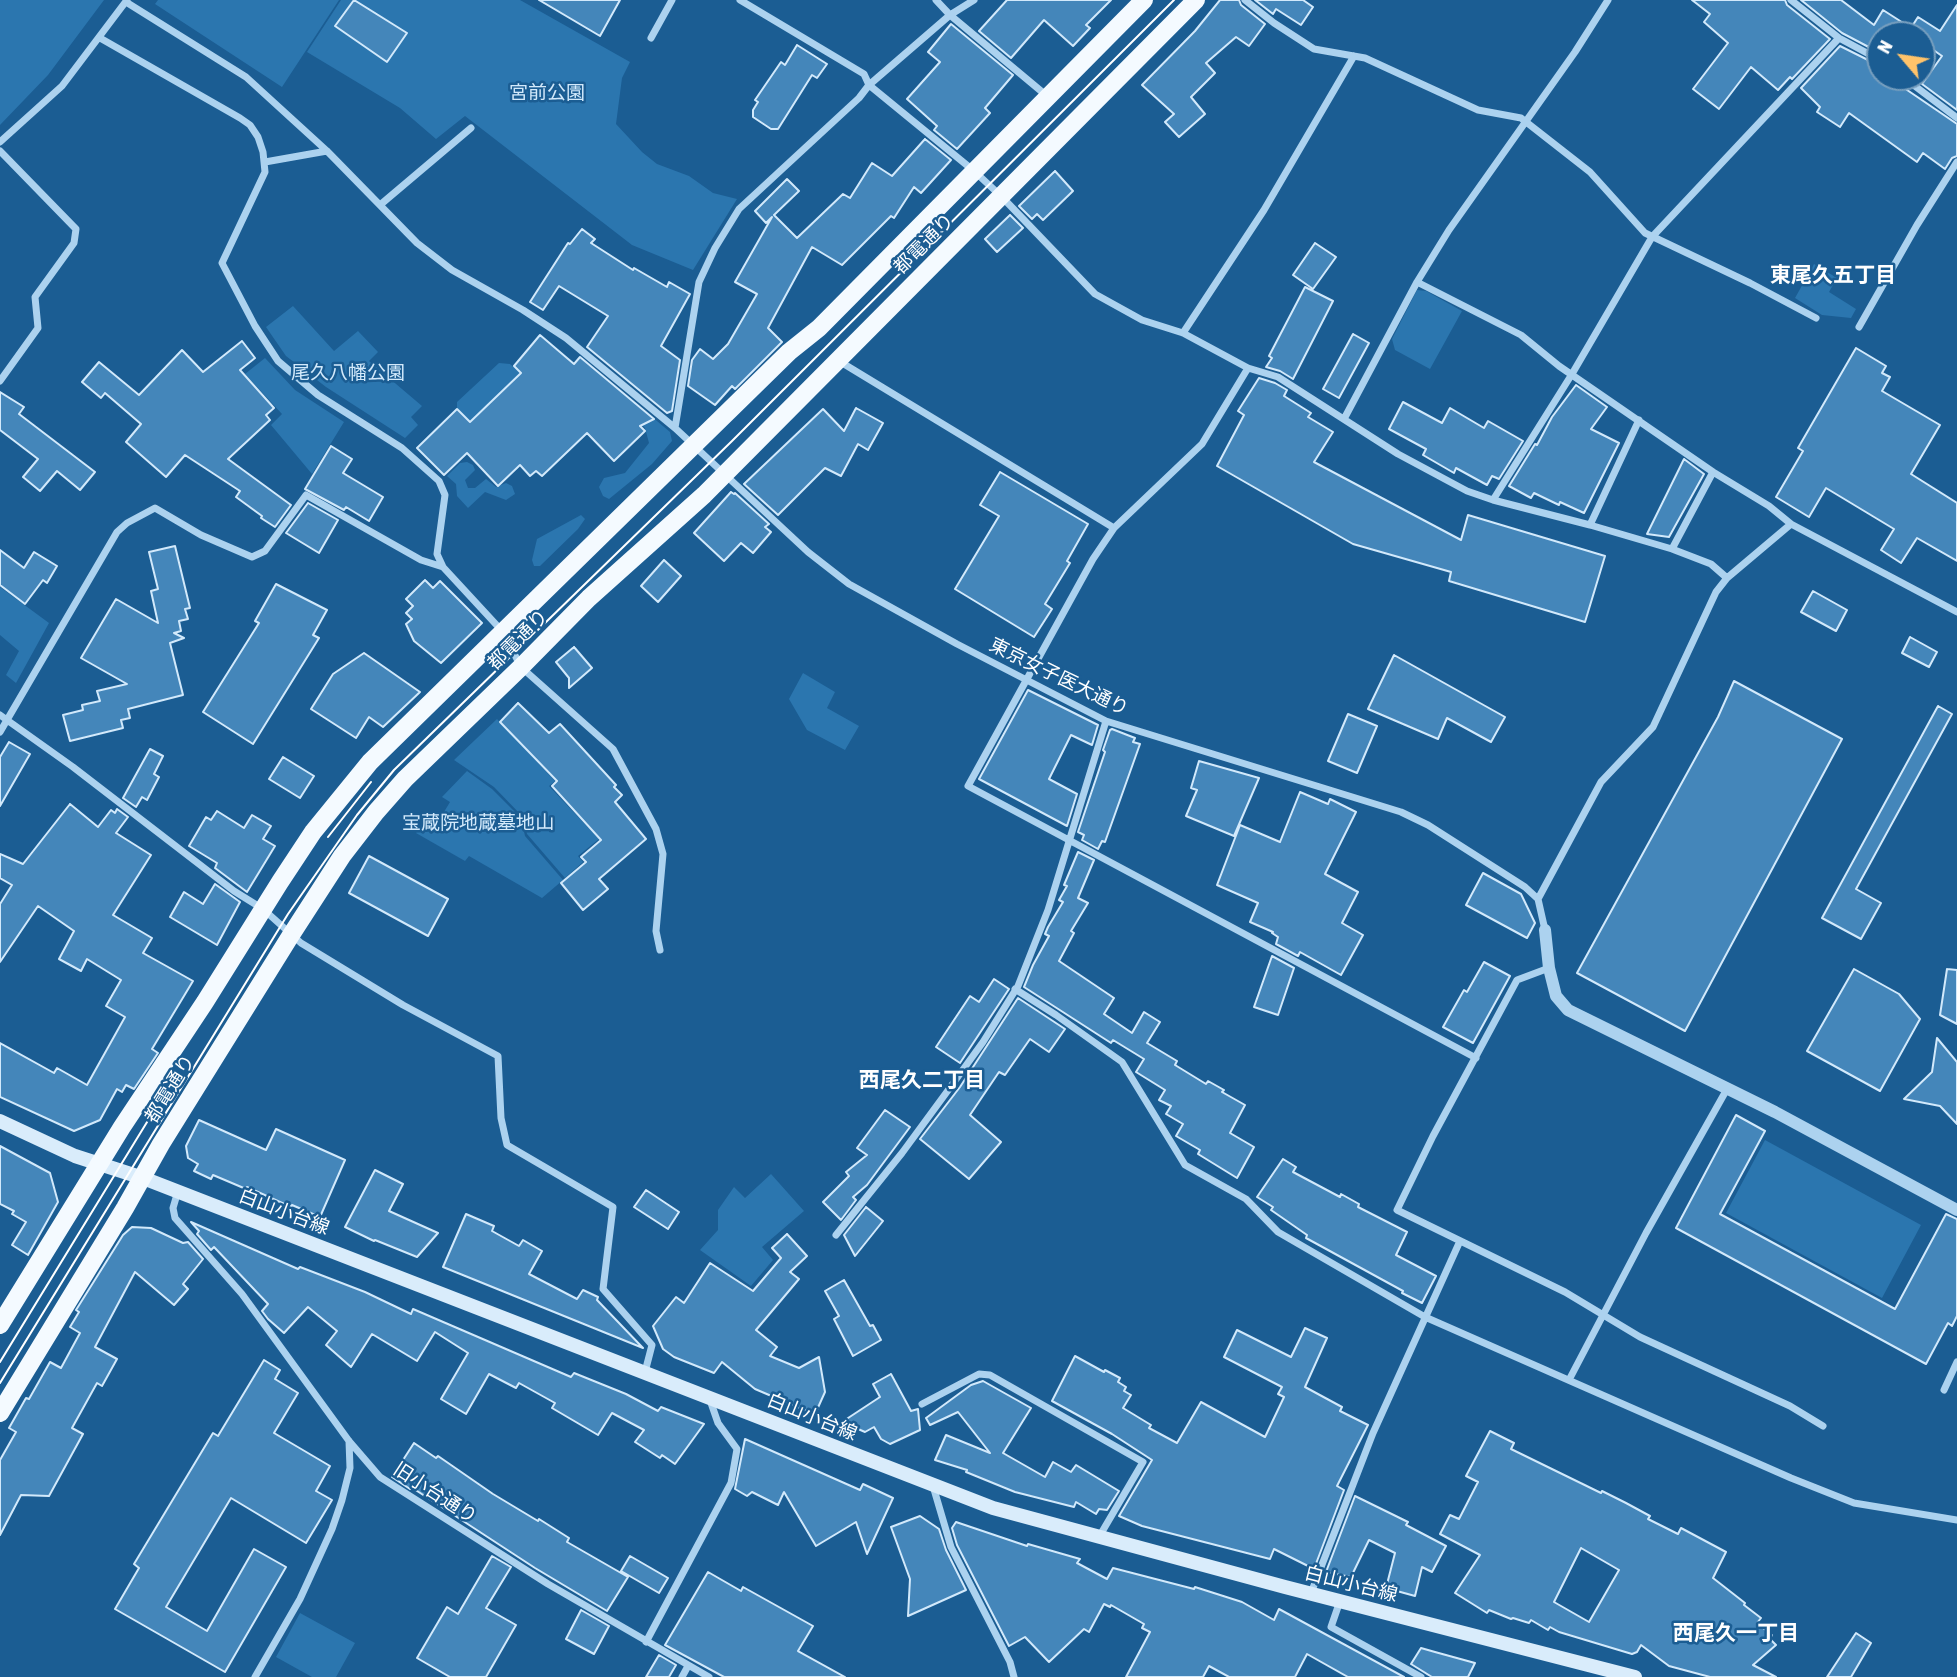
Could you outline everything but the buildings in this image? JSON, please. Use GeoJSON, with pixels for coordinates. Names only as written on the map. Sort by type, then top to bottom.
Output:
{"type":"FeatureCollection","features":[{"type":"Feature","properties":{"kind":"main road","name":"都電通り"},"geometry":{"type":"LineString","coordinates":[[0,1325],[313,832],[356,778],[397,734],[789,352],[819,328],[1144,0]]}},
{"type":"Feature","properties":{"kind":"main road","name":"都電通り"},"geometry":{"type":"LineString","coordinates":[[0,1413],[161,1144],[291,935],[342,856],[376,812],[405,779],[589,598],[634,561],[839,361],[1196,0]]}},
{"type":"Feature","properties":{"kind":"main road","name":"白山小台線"},"geometry":{"type":"LineString","coordinates":[[0,1121],[75,1156],[178,1191],[993,1508],[1634,1677]]}},
{"type":"Feature","properties":{"kind":"street"},"geometry":{"type":"LineString","coordinates":[[651,38],[672,0]]}},
{"type":"Feature","properties":{"kind":"street"},"geometry":{"type":"LineString","coordinates":[[740,0],[864,74],[869,85],[1002,197],[1094,294],[1142,320],[1183,333],[1248,368],[1278,377],[1398,454],[1467,491],[1672,550],[1711,564],[1727,578]]}},
{"type":"Feature","properties":{"kind":"street"},"geometry":{"type":"LineString","coordinates":[[936,0],[950,15],[1048,97]]}},
{"type":"Feature","properties":{"kind":"street"},"geometry":{"type":"LineString","coordinates":[[675,428],[699,282],[715,248],[739,209],[859,98],[869,85],[950,15],[974,0]]}},
{"type":"Feature","properties":{"kind":"street"},"geometry":{"type":"LineString","coordinates":[[1244,0],[1314,49],[1365,58],[1478,110],[1521,118],[1590,172],[1645,233],[1816,318]]}},
{"type":"Feature","properties":{"kind":"street"},"geometry":{"type":"LineString","coordinates":[[1344,419],[1417,282],[1449,230],[1608,0]]}},
{"type":"Feature","properties":{"kind":"street"},"geometry":{"type":"LineString","coordinates":[[1791,0],[1839,38],[1866,52]]}},
{"type":"Feature","properties":{"kind":"street"},"geometry":{"type":"LineString","coordinates":[[0,142],[62,86],[126,1]]}},
{"type":"Feature","properties":{"kind":"street","name":"東京女子医大通り"},"geometry":{"type":"LineString","coordinates":[[126,1],[246,76],[327,151],[417,243],[452,270],[566,338],[675,428],[838,577],[1107,721],[1401,812],[1428,825],[1525,887],[1538,899]]}},
{"type":"Feature","properties":{"kind":"street"},"geometry":{"type":"LineString","coordinates":[[100,38],[240,118],[258,137],[265,172],[222,263],[255,326],[278,361],[318,395],[402,448],[439,481],[445,495],[437,554],[443,567],[503,632],[521,667],[613,749],[656,830],[663,854],[656,931],[660,950]]}},
{"type":"Feature","properties":{"kind":"street"},"geometry":{"type":"LineString","coordinates":[[1493,500],[1572,374],[1652,237],[1839,38]]}},
{"type":"Feature","properties":{"kind":"street"},"geometry":{"type":"LineString","coordinates":[[1183,333],[1264,210],[1354,56]]}},
{"type":"Feature","properties":{"kind":"street"},"geometry":{"type":"LineString","coordinates":[[1921,91],[1957,118]]}},
{"type":"Feature","properties":{"kind":"street"},"geometry":{"type":"LineString","coordinates":[[380,205],[471,128]]}},
{"type":"Feature","properties":{"kind":"street"},"geometry":{"type":"LineString","coordinates":[[0,151],[76,229],[74,243],[35,297],[38,328],[0,381]]}},
{"type":"Feature","properties":{"kind":"street"},"geometry":{"type":"LineString","coordinates":[[265,162],[327,151]]}},
{"type":"Feature","properties":{"kind":"street"},"geometry":{"type":"LineString","coordinates":[[1858,327],[1957,162]]}},
{"type":"Feature","properties":{"kind":"street"},"geometry":{"type":"LineString","coordinates":[[1417,282],[1521,335],[1572,374],[1713,472],[1769,506],[1791,524],[1957,612]]}},
{"type":"Feature","properties":{"kind":"street"},"geometry":{"type":"LineString","coordinates":[[839,361],[1114,528]]}},
{"type":"Feature","properties":{"kind":"street"},"geometry":{"type":"LineString","coordinates":[[1248,368],[1202,444],[1114,528],[1093,559],[968,786],[1476,1058]]}},
{"type":"Feature","properties":{"kind":"street"},"geometry":{"type":"LineString","coordinates":[[1590,525],[1639,420]]}},
{"type":"Feature","properties":{"kind":"street"},"geometry":{"type":"LineString","coordinates":[[1672,550],[1713,472]]}},
{"type":"Feature","properties":{"kind":"street"},"geometry":{"type":"LineString","coordinates":[[0,732],[4,717],[117,532],[127,523],[155,508],[201,535],[252,557],[265,551],[306,495],[421,559],[443,567]]}},
{"type":"Feature","properties":{"kind":"street"},"geometry":{"type":"LineString","coordinates":[[1791,524],[1727,578],[1716,592],[1653,727],[1601,782],[1538,899],[1549,968],[1556,996],[1568,1010],[1727,1089],[1957,1210]]}},
{"type":"Feature","properties":{"kind":"street"},"geometry":{"type":"LineString","coordinates":[[4,717],[234,891],[263,909],[291,935],[403,1005],[498,1056],[501,1118],[507,1145],[612,1207],[603,1289],[652,1345],[645,1372]]}},
{"type":"Feature","properties":{"kind":"street"},"geometry":{"type":"LineString","coordinates":[[836,1236],[902,1153],[982,1042],[1016,989],[1048,911],[1107,721]]}},
{"type":"Feature","properties":{"kind":"street"},"geometry":{"type":"LineString","coordinates":[[1549,968],[1517,980],[1433,1136],[1397,1210],[1565,1292],[1640,1336],[1790,1406],[1823,1426]]}},
{"type":"Feature","properties":{"kind":"street"},"geometry":{"type":"LineString","coordinates":[[1016,989],[1122,1062],[1185,1165],[1246,1199],[1278,1232],[1425,1317],[1791,1478],[1854,1503],[1957,1520]]}},
{"type":"Feature","properties":{"kind":"street"},"geometry":{"type":"LineString","coordinates":[[1569,1380],[1727,1089]]}},
{"type":"Feature","properties":{"kind":"street","name":"旧小台通り"},"geometry":{"type":"LineString","coordinates":[[178,1191],[173,1208],[175,1219],[242,1294],[349,1441],[384,1479],[433,1512],[646,1642],[709,1677]]}},
{"type":"Feature","properties":{"kind":"street"},"geometry":{"type":"LineString","coordinates":[[1311,1594],[1373,1433],[1460,1241]]}},
{"type":"Feature","properties":{"kind":"street"},"geometry":{"type":"LineString","coordinates":[[1944,1390],[1957,1362]]}},
{"type":"Feature","properties":{"kind":"street"},"geometry":{"type":"LineString","coordinates":[[922,1404],[979,1374],[990,1375],[1143,1462],[1099,1537]]}},
{"type":"Feature","properties":{"kind":"street"},"geometry":{"type":"LineString","coordinates":[[646,1642],[731,1483],[737,1449],[718,1423],[709,1397]]}},
{"type":"Feature","properties":{"kind":"street"},"geometry":{"type":"LineString","coordinates":[[255,1677],[300,1599],[332,1529],[349,1468],[349,1441]]}},
{"type":"Feature","properties":{"kind":"street"},"geometry":{"type":"LineString","coordinates":[[933,1486],[951,1547],[1010,1662],[1014,1677]]}},
{"type":"Feature","properties":{"kind":"street"},"geometry":{"type":"LineString","coordinates":[[1340,1601],[1331,1627],[1421,1677]]}},
{"type":"Feature","properties":{"kind":"street"},"geometry":{"type":"LineString","coordinates":[[682,1677],[688,1666]]}},
{"type":"Feature","properties":{"kind":"green space"},"geometry":{"type":"Polygon","coordinates":[[[0,0],[104,0],[48,75],[0,125],[0,0]]]}},
{"type":"Feature","properties":{"kind":"green space"},"geometry":{"type":"Polygon","coordinates":[[[158,0],[339,0],[282,87],[155,4],[158,0]]]}},
{"type":"Feature","properties":{"kind":"green space","name":"宮前公園"},"geometry":{"type":"Polygon","coordinates":[[[341,0],[520,0],[630,62],[622,78],[616,124],[657,164],[689,176],[713,193],[737,199],[693,270],[632,245],[465,116],[436,139],[400,108],[307,52],[341,0]]]}},
{"type":"Feature","properties":{"kind":"green space"},"geometry":{"type":"Polygon","coordinates":[[[1814,264],[1837,278],[1829,292],[1856,309],[1851,318],[1822,315],[1795,298],[1814,264]]]}},
{"type":"Feature","properties":{"kind":"green space"},"geometry":{"type":"Polygon","coordinates":[[[1417,290],[1426,291],[1462,311],[1430,369],[1395,350],[1392,339],[1417,290]]]}},
{"type":"Feature","properties":{"kind":"green space","name":"尾久八幡公園"},"geometry":{"type":"Polygon","coordinates":[[[293,306],[334,351],[358,331],[378,352],[369,361],[422,406],[411,417],[418,425],[405,438],[326,387],[286,356],[266,327],[293,306]]]}},
{"type":"Feature","properties":{"kind":"green space"},"geometry":{"type":"Polygon","coordinates":[[[265,358],[295,390],[344,422],[312,474],[271,425],[282,414],[245,374],[265,358]]]}},
{"type":"Feature","properties":{"kind":"green space"},"geometry":{"type":"Polygon","coordinates":[[[499,363],[510,364],[545,394],[506,387],[482,411],[512,443],[468,421],[457,408],[457,402],[499,363]]]}},
{"type":"Feature","properties":{"kind":"green space"},"geometry":{"type":"Polygon","coordinates":[[[631,405],[638,405],[670,432],[672,441],[652,464],[609,499],[603,496],[599,487],[604,478],[625,473],[649,443],[645,428],[628,410],[631,405]]]}},
{"type":"Feature","properties":{"kind":"green space"},"geometry":{"type":"Polygon","coordinates":[[[460,463],[473,465],[475,470],[465,480],[468,488],[475,488],[486,479],[496,487],[506,483],[512,486],[515,494],[506,500],[485,492],[468,508],[457,496],[456,484],[447,476],[460,463]]]}},
{"type":"Feature","properties":{"kind":"green space"},"geometry":{"type":"Polygon","coordinates":[[[581,515],[585,519],[578,529],[540,566],[534,566],[532,560],[537,539],[581,515]]]}},
{"type":"Feature","properties":{"kind":"green space"},"geometry":{"type":"Polygon","coordinates":[[[0,587],[49,623],[16,683],[6,675],[19,651],[0,635],[0,587]]]}},
{"type":"Feature","properties":{"kind":"green space"},"geometry":{"type":"Polygon","coordinates":[[[803,673],[835,692],[827,708],[859,726],[845,750],[807,730],[789,699],[803,673]]]}},
{"type":"Feature","properties":{"kind":"green space"},"geometry":{"type":"Polygon","coordinates":[[[497,719],[555,781],[549,786],[599,839],[578,856],[583,862],[565,878],[527,834],[523,817],[494,787],[454,760],[497,719]]]}},
{"type":"Feature","properties":{"kind":"green space","name":"宝蔵院地蔵墓地山"},"geometry":{"type":"Polygon","coordinates":[[[467,771],[492,789],[521,818],[525,836],[563,880],[542,898],[469,856],[465,861],[416,833],[426,821],[435,827],[450,802],[442,797],[467,771]]]}},
{"type":"Feature","properties":{"kind":"green space"},"geometry":{"type":"Polygon","coordinates":[[[1765,1140],[1921,1225],[1882,1298],[1726,1213],[1765,1140]]]}},
{"type":"Feature","properties":{"kind":"green space"},"geometry":{"type":"Polygon","coordinates":[[[771,1174],[804,1211],[762,1247],[773,1260],[751,1286],[700,1250],[718,1230],[718,1210],[734,1187],[745,1198],[771,1174]]]}},
{"type":"Feature","properties":{"kind":"green space"},"geometry":{"type":"Polygon","coordinates":[[[300,1613],[355,1643],[336,1677],[312,1677],[276,1657],[300,1613]]]}},
{"type":"Feature","properties":{"kind":"tram line"},"geometry":{"type":"LineString","coordinates":[[0,1383],[288,914],[357,815],[394,770],[732,441],[1174,0]]}},
{"type":"Feature","properties":{"kind":"tram line"},"geometry":{"type":"LineString","coordinates":[[328,837],[371,782]]}},
{"type":"Feature","properties":{"kind":"tram line"},"geometry":{"type":"LineString","coordinates":[[0,1362],[163,1096]]}},
{"type":"Feature","properties":{"kind":"district","name":"東尾久五丁目"},"geometry":{"type":"Point","coordinates":[1833,275]}},
{"type":"Feature","properties":{"kind":"district","name":"西尾久二丁目"},"geometry":{"type":"Point","coordinates":[922,1080]}},
{"type":"Feature","properties":{"kind":"district","name":"西尾久一丁目"},"geometry":{"type":"Point","coordinates":[1736,1633]}}]}
